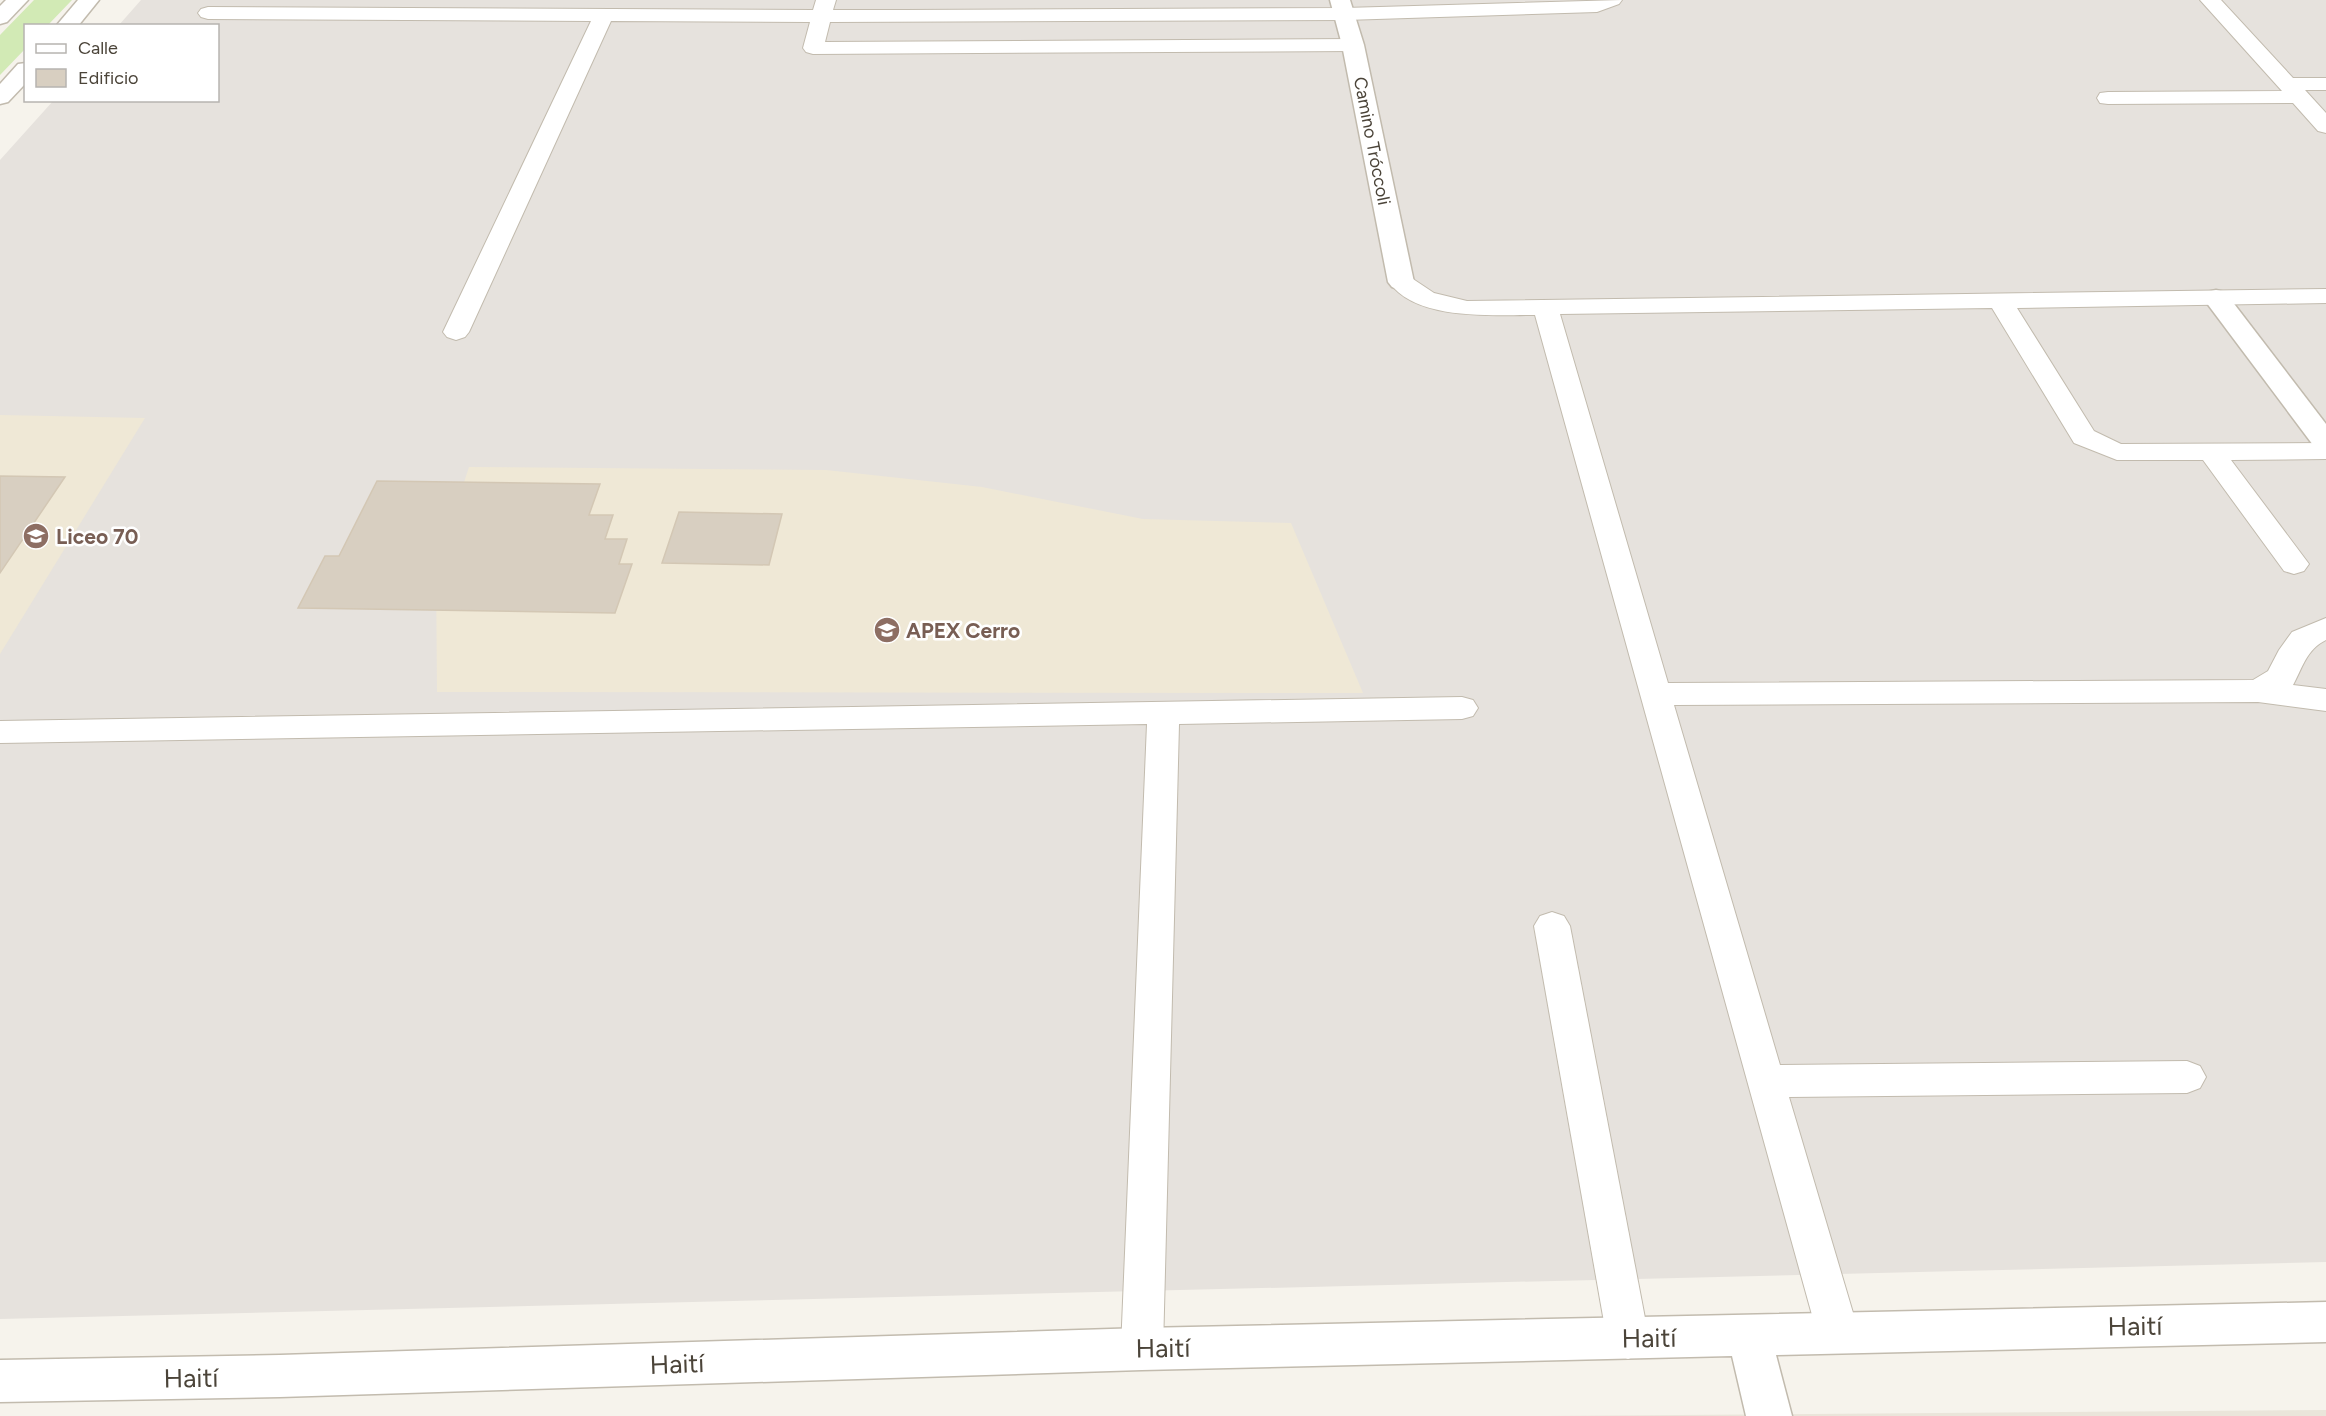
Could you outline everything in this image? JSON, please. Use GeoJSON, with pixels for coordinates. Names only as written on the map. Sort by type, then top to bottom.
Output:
{"type":"FeatureCollection","features":[{"type":"Feature","properties":{"kind":"street"},"geometry":{"type":"LineString","coordinates":[[0,18],[18,0]]}},
{"type":"Feature","properties":{"kind":"street"},"geometry":{"type":"LineString","coordinates":[[68,24],[89,0]]}},
{"type":"Feature","properties":{"kind":"street","name":"Camino Tróccoli"},"geometry":{"type":"LineString","coordinates":[[1342,7],[1353,45],[1401,282]]}},
{"type":"Feature","properties":{"kind":"street"},"geometry":{"type":"LineString","coordinates":[[0,97],[24,71]]}},
{"type":"Feature","properties":{"kind":"street"},"geometry":{"type":"LineString","coordinates":[[2216,298],[2326,443]]}},
{"type":"Feature","properties":{"kind":"street","name":"Haití"},"geometry":{"type":"LineString","coordinates":[[0,1382],[280,1376],[1142,1349],[2326,1322]]}},
{"type":"Feature","properties":{"kind":"street"},"geometry":{"type":"LineString","coordinates":[[1749,1336],[1769,1416]]}},
{"type":"Feature","properties":{"kind":"lane"},"geometry":{"type":"LineString","coordinates":[[208,13],[604,15],[824,8],[1597,6],[1612,0]]}},
{"type":"Feature","properties":{"kind":"lane"},"geometry":{"type":"LineString","coordinates":[[2210,0],[2326,126]]}},
{"type":"Feature","properties":{"kind":"lane"},"geometry":{"type":"LineString","coordinates":[[824,8],[813,48],[1353,45]]}},
{"type":"Feature","properties":{"kind":"lane"},"geometry":{"type":"LineString","coordinates":[[456,332],[604,15]]}},
{"type":"Feature","properties":{"kind":"lane"},"geometry":{"type":"LineString","coordinates":[[2108,98],[2292,91],[2326,84]]}},
{"type":"Feature","properties":{"kind":"lane"},"geometry":{"type":"LineString","coordinates":[[1401,282],[1425,298],[1467,308],[2326,296]]}},
{"type":"Feature","properties":{"kind":"lane"},"geometry":{"type":"LineString","coordinates":[[2000,300],[2085,437],[2116,452],[2326,451]]}},
{"type":"Feature","properties":{"kind":"lane"},"geometry":{"type":"LineString","coordinates":[[1545,307],[1838,1333]]}},
{"type":"Feature","properties":{"kind":"lane"},"geometry":{"type":"LineString","coordinates":[[2211,452],[2294,564]]}},
{"type":"Feature","properties":{"kind":"lane"},"geometry":{"type":"LineString","coordinates":[[2258,691],[2281,678],[2290,657],[2303,639],[2326,628]]}},
{"type":"Feature","properties":{"kind":"lane"},"geometry":{"type":"LineString","coordinates":[[1656,694],[2258,691],[2326,700]]}},
{"type":"Feature","properties":{"kind":"lane"},"geometry":{"type":"LineString","coordinates":[[0,732],[1461,708]]}},
{"type":"Feature","properties":{"kind":"lane"},"geometry":{"type":"LineString","coordinates":[[1142,1349],[1163,713]]}},
{"type":"Feature","properties":{"kind":"lane"},"geometry":{"type":"LineString","coordinates":[[1552,926],[1628,1339]]}},
{"type":"Feature","properties":{"kind":"lane"},"geometry":{"type":"LineString","coordinates":[[1766,1081],[2187,1077]]}},
{"type":"Feature","properties":{"kind":"shaded area"},"geometry":{"type":"Polygon","coordinates":[[[141,0],[2326,0],[2326,1262],[0,1319],[0,160],[52,102],[219,102],[219,24],[120,24],[141,0]]]}},
{"type":"Feature","properties":{"kind":"shaded area","name":"Liceo 70"},"geometry":{"type":"Polygon","coordinates":[[[0,415],[145,418],[0,654],[0,415]]]}},
{"type":"Feature","properties":{"kind":"shaded area","name":"APEX Cerro"},"geometry":{"type":"Polygon","coordinates":[[[469,467],[826,470],[982,487],[1143,519],[1291,523],[1363,693],[437,692],[436,568],[469,467]]]}},
{"type":"Feature","properties":{"kind":"shaded area"},"geometry":{"type":"Polygon","coordinates":[[[2326,1410],[2326,1416],[1546,1416],[2326,1410]]]}},
{"type":"Feature","properties":{"kind":"green space"},"geometry":{"type":"Polygon","coordinates":[[[34,0],[72,0],[49,24],[24,24],[24,50],[0,75],[0,35],[34,0]]]}},
{"type":"Feature","properties":{"kind":"building"},"geometry":{"type":"Polygon","coordinates":[[[0,476],[65,477],[0,573],[0,476]]]}},
{"type":"Feature","properties":{"kind":"building"},"geometry":{"type":"Polygon","coordinates":[[[377,481],[600,484],[589,515],[613,515],[605,539],[627,539],[619,564],[632,564],[615,613],[298,608],[325,556],[339,556],[377,481]]]}},
{"type":"Feature","properties":{"kind":"building"},"geometry":{"type":"Polygon","coordinates":[[[679,512],[782,514],[769,565],[662,563],[679,512]]]}},
{"type":"Feature","properties":{"kind":"place","name":"Liceo 70"},"geometry":{"type":"Point","coordinates":[36,536]}},
{"type":"Feature","properties":{"kind":"place","name":"APEX Cerro"},"geometry":{"type":"Point","coordinates":[887,630]}}]}
